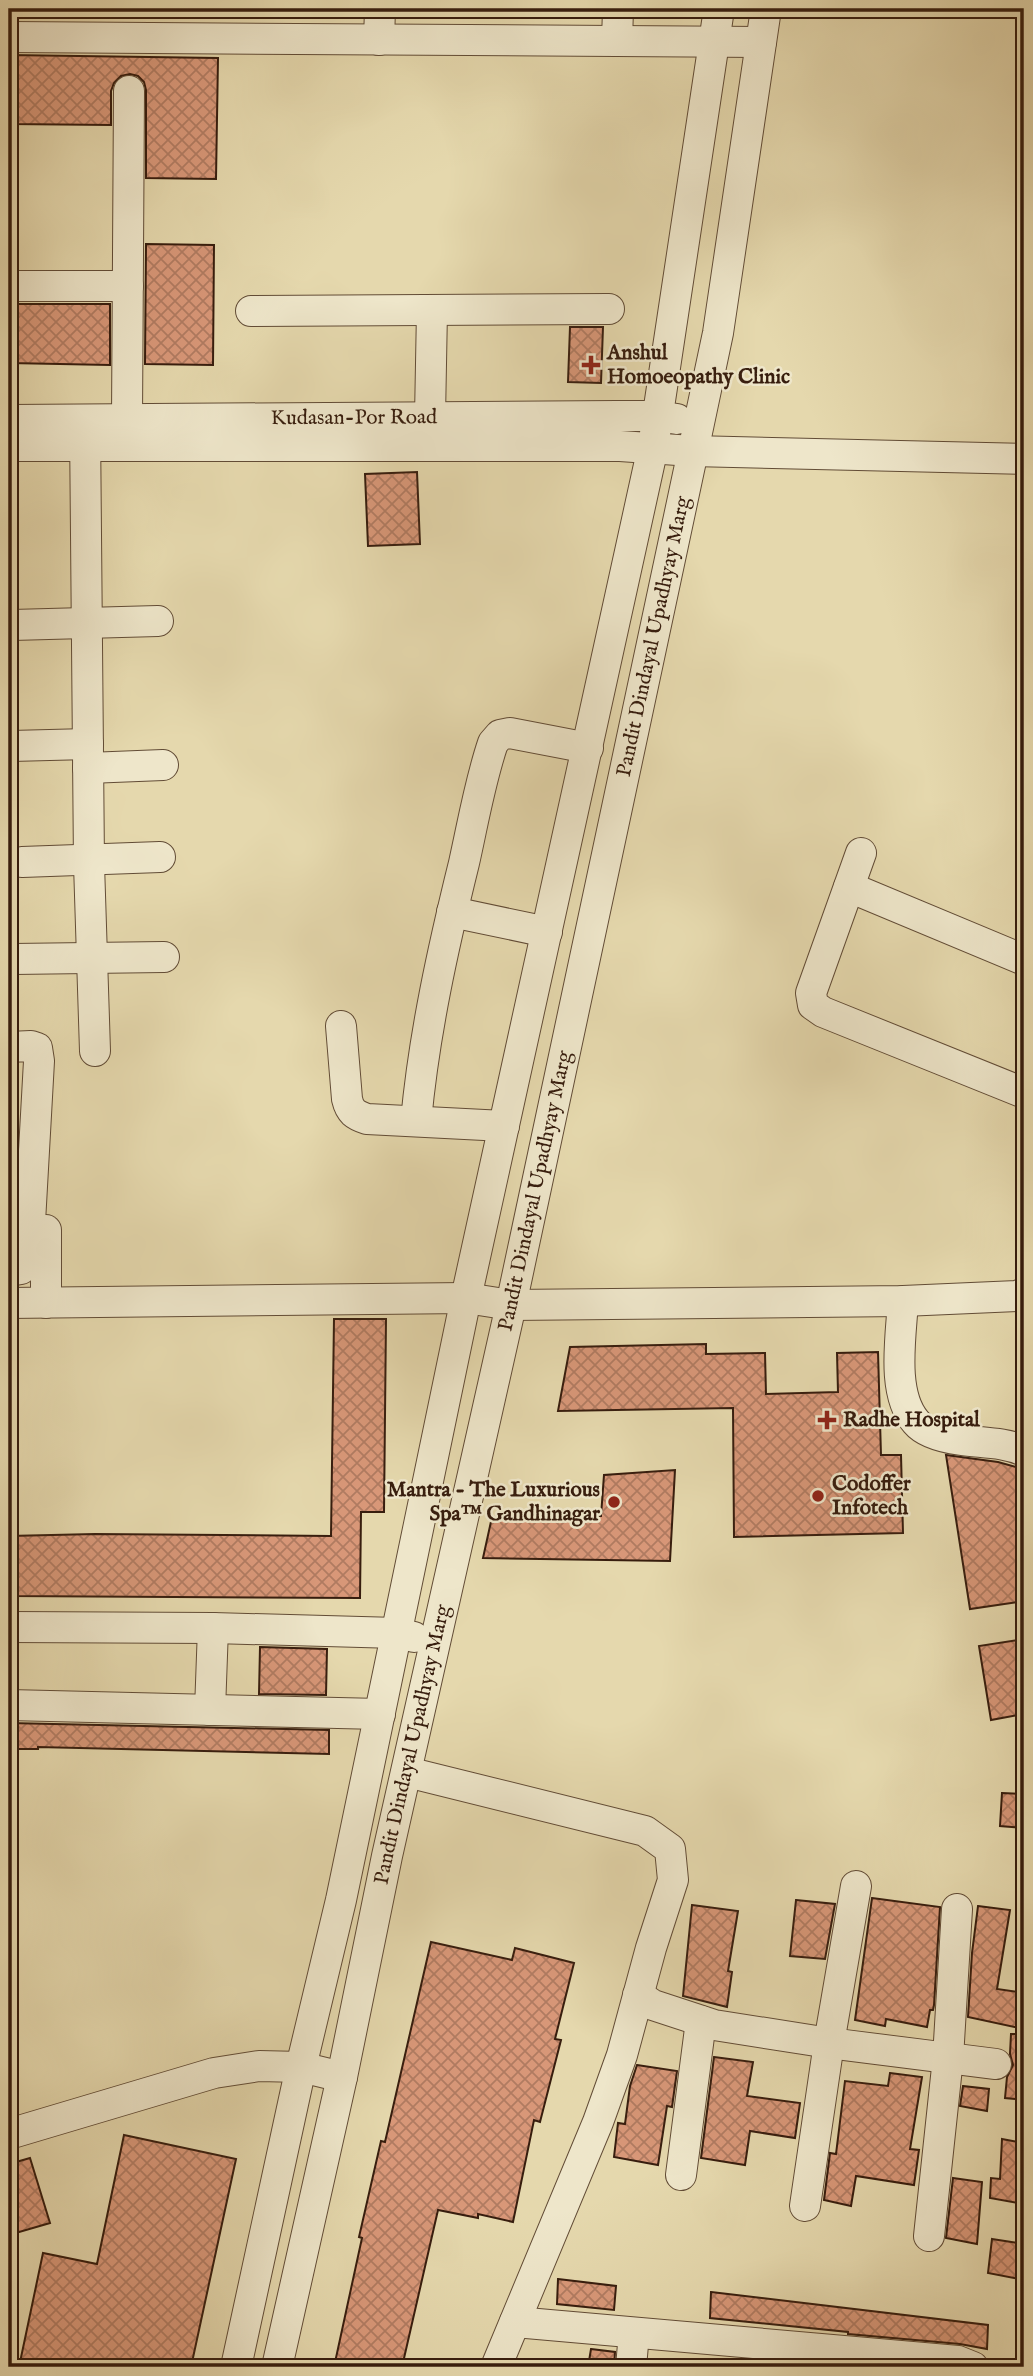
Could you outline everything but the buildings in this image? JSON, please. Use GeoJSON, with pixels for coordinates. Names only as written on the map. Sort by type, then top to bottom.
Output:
{"type":"FeatureCollection","features":[{"type":"Feature","properties":{"kind":"street"},"geometry":{"type":"LineString","coordinates":[[379,40],[380,9]]}},
{"type":"Feature","properties":{"kind":"street"},"geometry":{"type":"LineString","coordinates":[[617,41],[618,9]]}},
{"type":"Feature","properties":{"kind":"street","name":"Pandit Dindayal Upadhyay Marg"},"geometry":{"type":"LineString","coordinates":[[236,2367],[301,2067],[341,1900],[466,1298],[653,447],[719,9]]}},
{"type":"Feature","properties":{"kind":"street","name":"Pandit Dindayal Upadhyay Marg"},"geometry":{"type":"LineString","coordinates":[[277,2367],[342,2077],[387,1856],[584,971],[718,333],[766,9]]}},
{"type":"Feature","properties":{"kind":"street"},"geometry":{"type":"LineString","coordinates":[[9,37],[761,42]]}},
{"type":"Feature","properties":{"kind":"street"},"geometry":{"type":"LineString","coordinates":[[127,419],[129,91]]}},
{"type":"Feature","properties":{"kind":"street"},"geometry":{"type":"LineString","coordinates":[[9,286],[128,286]]}},
{"type":"Feature","properties":{"kind":"street"},"geometry":{"type":"LineString","coordinates":[[251,311],[609,309]]}},
{"type":"Feature","properties":{"kind":"street"},"geometry":{"type":"LineString","coordinates":[[430,417],[432,310]]}},
{"type":"Feature","properties":{"kind":"street","name":"Kudasan-Por Road"},"geometry":{"type":"LineString","coordinates":[[9,446],[85,433],[127,419],[657,416],[695,437]]}},
{"type":"Feature","properties":{"kind":"street","name":"Kudasan-Por Road"},"geometry":{"type":"LineString","coordinates":[[9,420],[85,433],[653,447],[695,437]]}},
{"type":"Feature","properties":{"kind":"street"},"geometry":{"type":"LineString","coordinates":[[85,433],[89,859],[95,1051]]}},
{"type":"Feature","properties":{"kind":"street"},"geometry":{"type":"LineString","coordinates":[[695,437],[1024,459]]}},
{"type":"Feature","properties":{"kind":"street"},"geometry":{"type":"LineString","coordinates":[[12,625],[158,621]]}},
{"type":"Feature","properties":{"kind":"street"},"geometry":{"type":"LineString","coordinates":[[416,1121],[422,1062],[452,912],[493,743],[500,736],[510,733],[588,748]]}},
{"type":"Feature","properties":{"kind":"street"},"geometry":{"type":"LineString","coordinates":[[11,746],[163,765]]}},
{"type":"Feature","properties":{"kind":"street"},"geometry":{"type":"LineString","coordinates":[[860,853],[811,993],[813,1005],[823,1012],[1024,1093]]}},
{"type":"Feature","properties":{"kind":"street"},"geometry":{"type":"LineString","coordinates":[[22,862],[160,857]]}},
{"type":"Feature","properties":{"kind":"street"},"geometry":{"type":"LineString","coordinates":[[849,887],[1024,960]]}},
{"type":"Feature","properties":{"kind":"street"},"geometry":{"type":"LineString","coordinates":[[452,912],[547,932]]}},
{"type":"Feature","properties":{"kind":"street"},"geometry":{"type":"LineString","coordinates":[[13,959],[164,957]]}},
{"type":"Feature","properties":{"kind":"street"},"geometry":{"type":"LineString","coordinates":[[341,1026],[349,1109],[355,1115],[367,1119],[504,1126]]}},
{"type":"Feature","properties":{"kind":"street"},"geometry":{"type":"LineString","coordinates":[[9,1047],[37,1048],[39,1061],[28,1258],[21,1269],[9,1271]]}},
{"type":"Feature","properties":{"kind":"street"},"geometry":{"type":"LineString","coordinates":[[46,1096],[46,1303]]}},
{"type":"Feature","properties":{"kind":"street"},"geometry":{"type":"LineString","coordinates":[[9,1303],[466,1298],[511,1305],[903,1301],[1017,1296],[1024,1293]]}},
{"type":"Feature","properties":{"kind":"street"},"geometry":{"type":"LineString","coordinates":[[903,1301],[900,1384],[907,1407],[917,1423],[932,1433],[958,1440],[1012,1446],[1024,1451]]}},
{"type":"Feature","properties":{"kind":"street"},"geometry":{"type":"LineString","coordinates":[[9,1627],[213,1628],[397,1633],[436,1643]]}},
{"type":"Feature","properties":{"kind":"street"},"geometry":{"type":"LineString","coordinates":[[210,1710],[213,1628]]}},
{"type":"Feature","properties":{"kind":"street"},"geometry":{"type":"LineString","coordinates":[[9,1705],[380,1714]]}},
{"type":"Feature","properties":{"kind":"street"},"geometry":{"type":"LineString","coordinates":[[407,1772],[645,1831],[670,1850],[673,1880],[622,2055],[598,2122],[496,2367]]}},
{"type":"Feature","properties":{"kind":"street"},"geometry":{"type":"LineString","coordinates":[[805,2206],[856,1886]]}},
{"type":"Feature","properties":{"kind":"street"},"geometry":{"type":"LineString","coordinates":[[929,2236],[948,2058],[957,1909]]}},
{"type":"Feature","properties":{"kind":"street"},"geometry":{"type":"LineString","coordinates":[[638,1995],[653,2006],[714,2025],[996,2064]]}},
{"type":"Feature","properties":{"kind":"street"},"geometry":{"type":"LineString","coordinates":[[681,2175],[701,2021]]}},
{"type":"Feature","properties":{"kind":"street"},"geometry":{"type":"LineString","coordinates":[[9,2134],[215,2073],[259,2066],[301,2067],[342,2077]]}},
{"type":"Feature","properties":{"kind":"street"},"geometry":{"type":"LineString","coordinates":[[515,2322],[634,2333],[744,2355],[958,2361],[973,2367]]}},
{"type":"Feature","properties":{"kind":"street"},"geometry":{"type":"LineString","coordinates":[[631,2367],[634,2333]]}},
{"type":"Feature","properties":{"kind":"place","name":"Anshul Homoeopathy Clinic"},"geometry":{"type":"Point","coordinates":[591,365]}},
{"type":"Feature","properties":{"kind":"place","name":"Radhe Hospital"},"geometry":{"type":"Point","coordinates":[827,1420]}},
{"type":"Feature","properties":{"kind":"place","name":"Codoffer Infotech"},"geometry":{"type":"Point","coordinates":[818,1496]}},
{"type":"Feature","properties":{"kind":"place","name":"Mantra - The Luxurious Spa™ Gandhinagar"},"geometry":{"type":"Point","coordinates":[614,1502]}}]}
